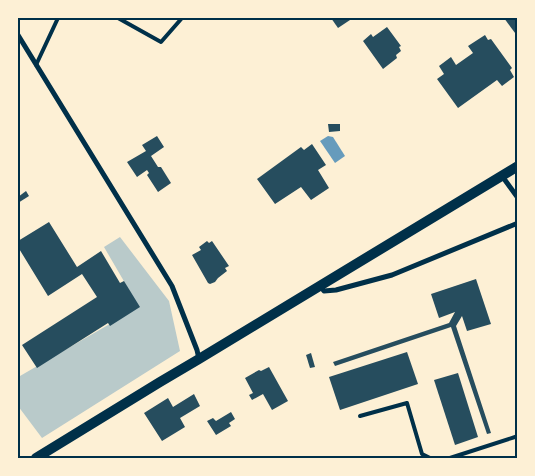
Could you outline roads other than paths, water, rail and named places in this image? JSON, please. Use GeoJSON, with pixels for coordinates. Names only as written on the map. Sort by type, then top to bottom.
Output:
{"type":"FeatureCollection","features":[{"type":"Feature","properties":{"kind":"main road"},"geometry":{"type":"LineString","coordinates":[[36,458],[518,166]]}},
{"type":"Feature","properties":{"kind":"street"},"geometry":{"type":"LineString","coordinates":[[18,35],[172,286],[199,359]]}},
{"type":"Feature","properties":{"kind":"street"},"geometry":{"type":"LineString","coordinates":[[502,175],[518,198]]}},
{"type":"Feature","properties":{"kind":"street"},"geometry":{"type":"LineString","coordinates":[[320,286],[324,291],[336,290],[392,275],[518,223]]}},
{"type":"Feature","properties":{"kind":"lane"},"geometry":{"type":"LineString","coordinates":[[36,65],[58,18]]}},
{"type":"Feature","properties":{"kind":"lane"},"geometry":{"type":"LineString","coordinates":[[118,18],[161,42],[182,18]]}},
{"type":"Feature","properties":{"kind":"lane"},"geometry":{"type":"LineString","coordinates":[[360,416],[407,403],[422,454],[430,458]]}},
{"type":"Feature","properties":{"kind":"lane"},"geometry":{"type":"LineString","coordinates":[[453,458],[518,436]]}},
{"type":"Feature","properties":{"kind":"water"},"geometry":{"type":"Polygon","coordinates":[[[328,136],[333,137],[345,156],[335,163],[320,141],[328,136]]]}}]}
